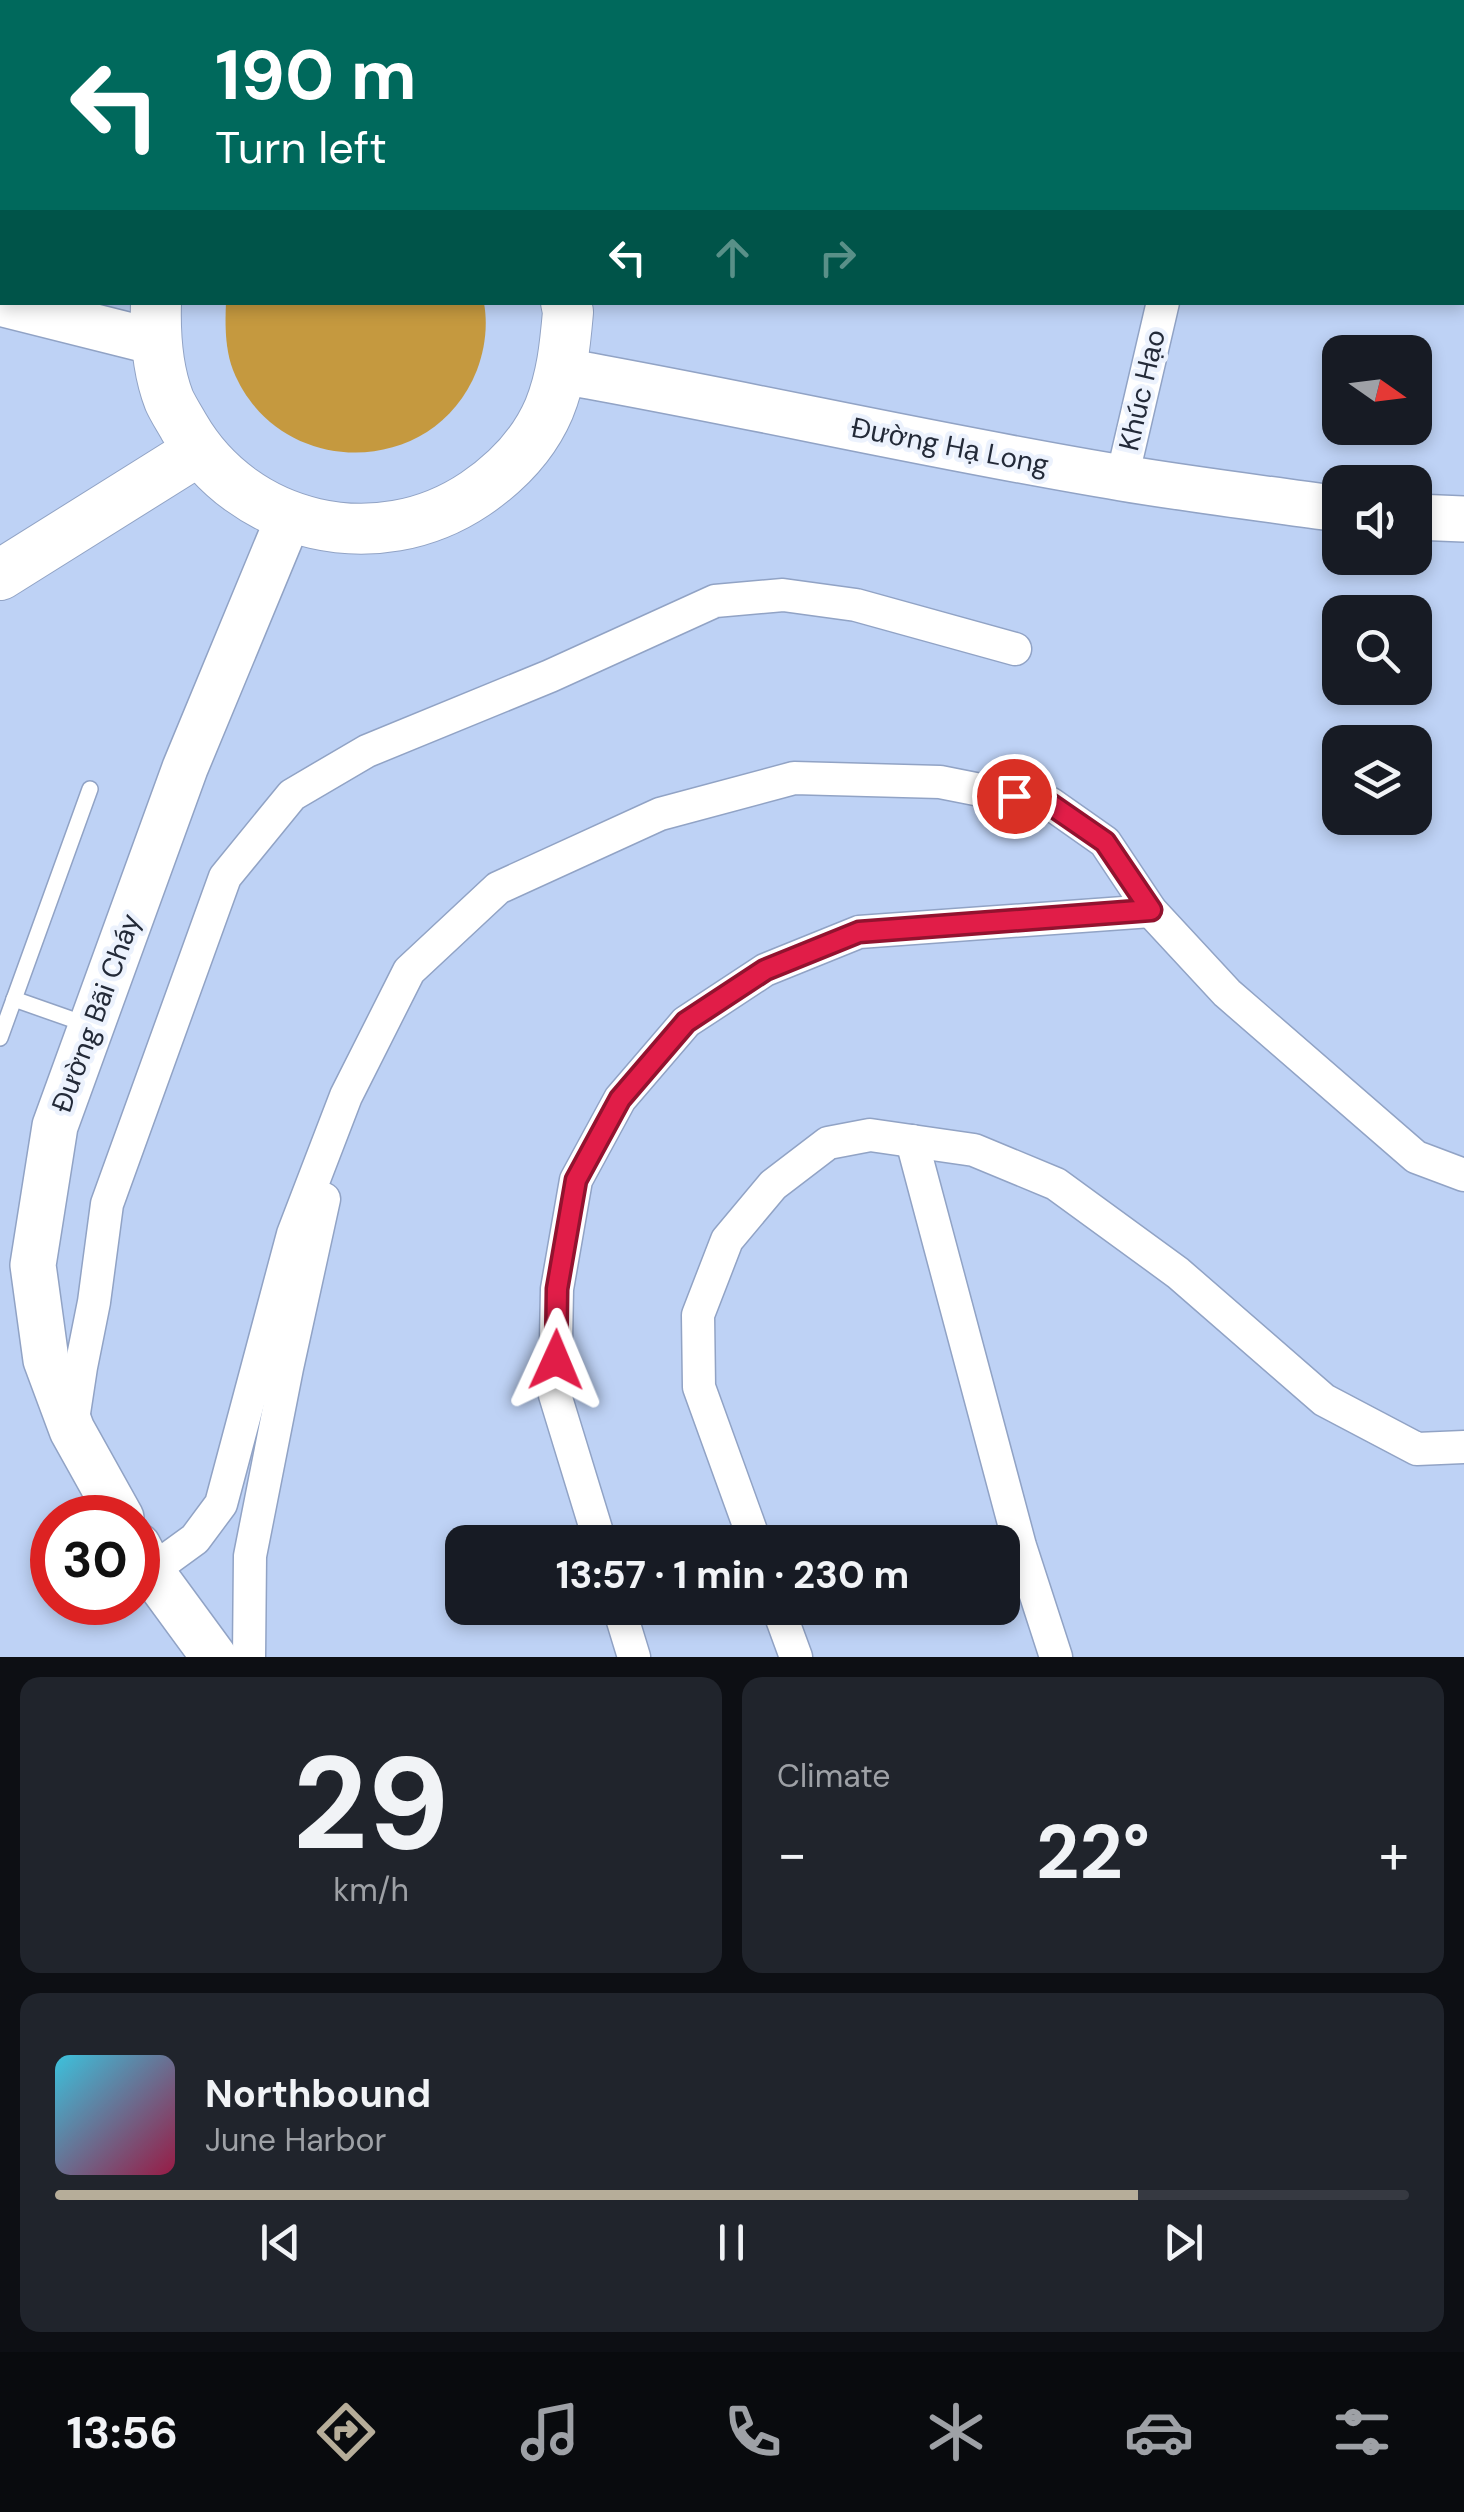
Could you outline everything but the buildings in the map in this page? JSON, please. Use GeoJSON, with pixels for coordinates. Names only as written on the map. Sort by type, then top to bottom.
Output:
{"type":"FeatureCollection","features":[{"type":"Feature","properties":{"kind":"main road"},"geometry":{"type":"LineString","coordinates":[[16,305],[156,322],[169,400],[198,451],[224,478],[255,500],[288,516],[331,528],[374,529],[418,522],[458,505],[494,481],[525,449],[547,412],[562,370],[567,305]]}},
{"type":"Feature","properties":{"kind":"main road","name":"Đường Hạ Long"},"geometry":{"type":"LineString","coordinates":[[562,370],[1122,478],[1322,506]]}},
{"type":"Feature","properties":{"kind":"main road"},"geometry":{"type":"LineString","coordinates":[[0,575],[198,451]]}},
{"type":"Feature","properties":{"kind":"main road","name":"Đường Bãi Cháy"},"geometry":{"type":"LineString","coordinates":[[108,1495],[72,1430],[46,1360],[34,1265],[55,1126],[185,768],[288,516]]}},
{"type":"Feature","properties":{"kind":"main road"},"geometry":{"type":"LineString","coordinates":[[1432,518],[1464,519]]}},
{"type":"Feature","properties":{"kind":"main road"},"geometry":{"type":"LineString","coordinates":[[160,1581],[214,1657]]}},
{"type":"Feature","properties":{"kind":"street","name":"Khúc Hạo"},"geometry":{"type":"LineString","coordinates":[[1122,478],[1162,305]]}},
{"type":"Feature","properties":{"kind":"street"},"geometry":{"type":"LineString","coordinates":[[72,1430],[107,1204],[226,877],[292,794],[367,751],[550,676],[716,601],[783,595],[856,605],[1014,649]]}},
{"type":"Feature","properties":{"kind":"street"},"geometry":{"type":"LineString","coordinates":[[160,1552],[195,1539],[220,1504],[293,1234],[346,1096],[408,971],[498,888],[660,814],[794,778],[940,782],[1050,804],[1105,842],[1151,910],[1227,994],[1416,1157],[1464,1174]]}},
{"type":"Feature","properties":{"kind":"street"},"geometry":{"type":"LineString","coordinates":[[595,1525],[556,1395],[557,1289],[576,1180],[620,1099],[686,1022],[765,970],[859,932],[1151,910]]}},
{"type":"Feature","properties":{"kind":"street"},"geometry":{"type":"LineString","coordinates":[[249,1657],[250,1556],[346,1096]]}},
{"type":"Feature","properties":{"kind":"street"},"geometry":{"type":"LineString","coordinates":[[749,1525],[699,1387],[698,1315],[728,1240],[773,1185],[828,1143],[870,1135],[974,1150],[1056,1184],[1178,1273],[1324,1400],[1417,1449],[1464,1446]]}},
{"type":"Feature","properties":{"kind":"street"},"geometry":{"type":"LineString","coordinates":[[912,1141],[1020,1546],[1056,1657]]}},
{"type":"Feature","properties":{"kind":"street"},"geometry":{"type":"LineString","coordinates":[[624,1625],[634,1657]]}},
{"type":"Feature","properties":{"kind":"street"},"geometry":{"type":"LineString","coordinates":[[784,1625],[796,1657]]}},
{"type":"Feature","properties":{"kind":"lane"},"geometry":{"type":"LineString","coordinates":[[0,1038],[90,789]]}},
{"type":"Feature","properties":{"kind":"lane"},"geometry":{"type":"LineString","coordinates":[[14,999],[91,1026]]}},
{"type":"Feature","properties":{"kind":"shaded area"},"geometry":{"type":"Polygon","coordinates":[[[226,305],[484,305],[486,320],[477,370],[456,406],[427,432],[393,447],[355,452],[318,447],[284,432],[254,406],[233,370],[226,337],[226,305]]]}},
{"type":"Feature","properties":{"kind":"route"},"geometry":{"type":"LineString","coordinates":[[556,1360],[557,1289],[576,1180],[620,1099],[686,1022],[765,970],[859,932],[1151,910],[1105,842],[1050,804],[1014,796]]}}]}
